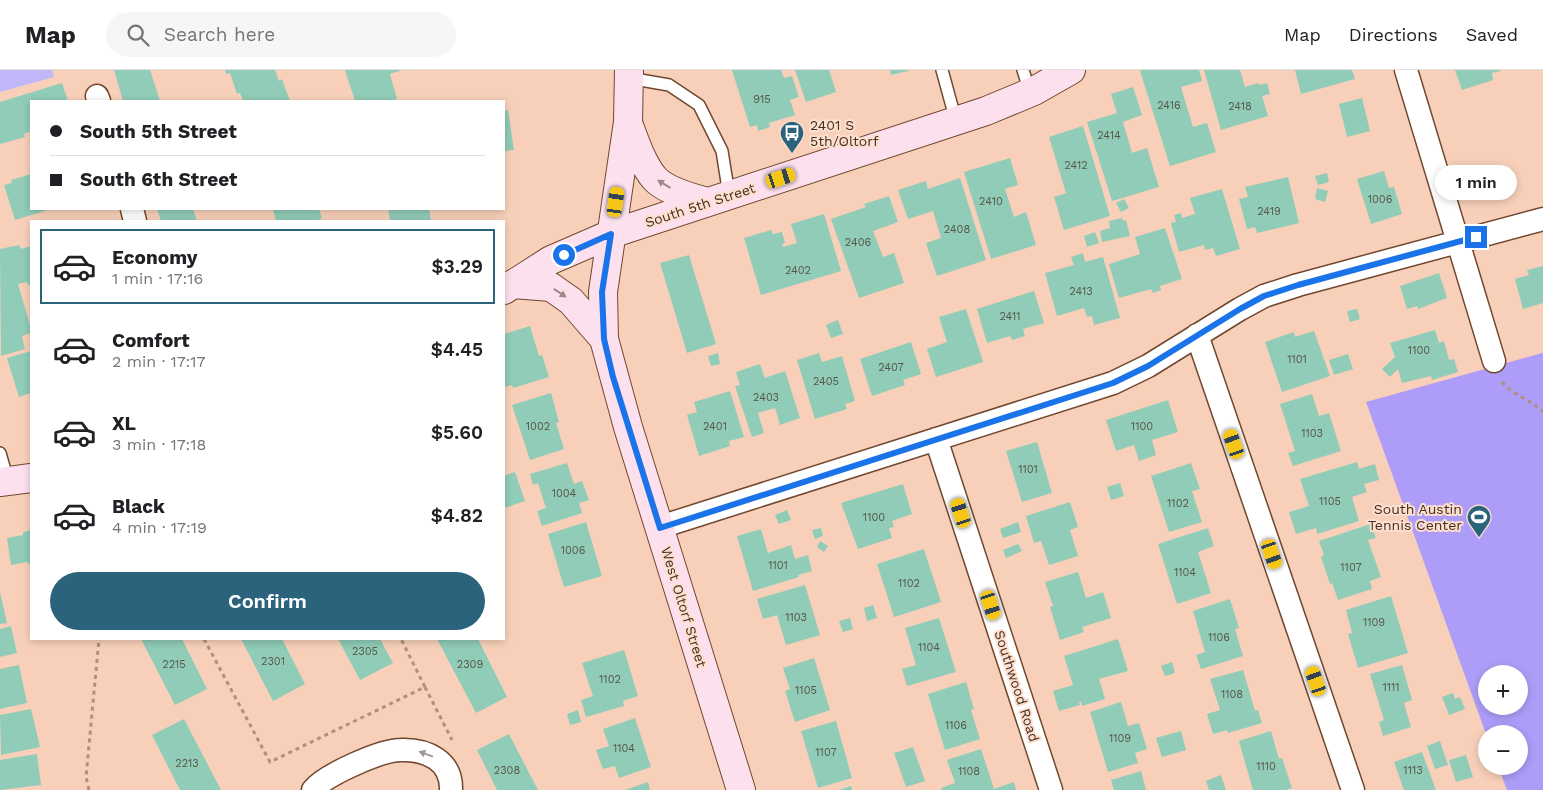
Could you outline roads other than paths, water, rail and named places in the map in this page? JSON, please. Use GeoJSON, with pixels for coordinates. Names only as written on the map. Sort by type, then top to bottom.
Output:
{"type":"FeatureCollection","features":[{"type":"Feature","properties":{"kind":"street","name":"South 5th Street"},"geometry":{"type":"LineString","coordinates":[[508,287],[551,260],[611,234],[995,108],[1026,82],[1071,70]]}},
{"type":"Feature","properties":{"kind":"street"},"geometry":{"type":"LineString","coordinates":[[1406,70],[1494,361]]}},
{"type":"Feature","properties":{"kind":"street","name":"West Oltorf Street"},"geometry":{"type":"LineString","coordinates":[[629,74],[628,122],[602,292],[604,339],[613,377],[741,790]]}},
{"type":"Feature","properties":{"kind":"street"},"geometry":{"type":"LineString","coordinates":[[628,122],[642,158],[656,179],[680,194],[719,199]]}},
{"type":"Feature","properties":{"kind":"street"},"geometry":{"type":"LineString","coordinates":[[660,528],[1113,383],[1148,366],[1264,296],[1298,285],[1543,219]]}},
{"type":"Feature","properties":{"kind":"street"},"geometry":{"type":"LineString","coordinates":[[508,287],[551,287],[571,301],[604,339]]}},
{"type":"Feature","properties":{"kind":"street"},"geometry":{"type":"LineString","coordinates":[[1197,335],[1353,790]]}},
{"type":"Feature","properties":{"kind":"street","name":"Southwood Road"},"geometry":{"type":"LineString","coordinates":[[936,439],[1051,790]]}},
{"type":"Feature","properties":{"kind":"street"},"geometry":{"type":"LineString","coordinates":[[313,790],[347,768],[370,758],[399,750],[421,752],[440,760],[452,780],[451,790]]}},
{"type":"Feature","properties":{"kind":"lane"},"geometry":{"type":"LineString","coordinates":[[942,70],[956,121]]}},
{"type":"Feature","properties":{"kind":"lane"},"geometry":{"type":"LineString","coordinates":[[629,74],[669,85],[699,105],[722,150],[719,199]]}},
{"type":"Feature","properties":{"kind":"lane"},"geometry":{"type":"LineString","coordinates":[[0,453],[13,480]]}},
{"type":"Feature","properties":{"kind":"place","name":"2401 S 5th/Oltorf"},"geometry":{"type":"Point","coordinates":[792,154]}},
{"type":"Feature","properties":{"kind":"place","name":"South Austin Tennis Center"},"geometry":{"type":"Point","coordinates":[1479,538]}}]}
